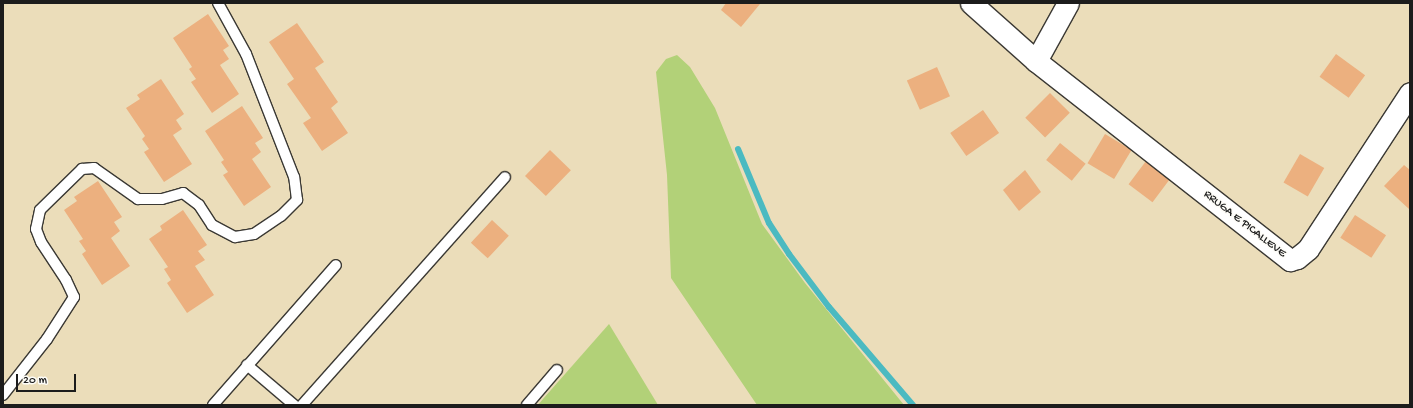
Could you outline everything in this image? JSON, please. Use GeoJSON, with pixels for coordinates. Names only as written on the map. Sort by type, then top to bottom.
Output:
{"type":"FeatureCollection","features":[{"type":"Feature","properties":{"kind":"street","name":"RRUGA E PICALLEVE"},"geometry":{"type":"LineString","coordinates":[[971,3],[1036,61],[1290,260],[1297,258],[1308,249],[1410,93]]}},
{"type":"Feature","properties":{"kind":"street"},"geometry":{"type":"LineString","coordinates":[[1036,61],[1068,3]]}},
{"type":"Feature","properties":{"kind":"lane"},"geometry":{"type":"LineString","coordinates":[[3,395],[46,339],[74,297],[66,280],[41,242],[36,229],[40,210],[82,169],[94,168],[138,199],[162,199],[183,193],[199,205],[212,225],[235,237],[254,234],[281,216],[297,200],[294,177],[248,62],[218,3]]}},
{"type":"Feature","properties":{"kind":"lane"},"geometry":{"type":"LineString","coordinates":[[302,405],[505,177]]}},
{"type":"Feature","properties":{"kind":"lane"},"geometry":{"type":"LineString","coordinates":[[213,405],[336,265]]}},
{"type":"Feature","properties":{"kind":"lane"},"geometry":{"type":"LineString","coordinates":[[247,365],[294,405]]}},
{"type":"Feature","properties":{"kind":"lane"},"geometry":{"type":"LineString","coordinates":[[527,405],[557,370]]}},
{"type":"Feature","properties":{"kind":"green space"},"geometry":{"type":"Polygon","coordinates":[[[677,55],[690,67],[715,108],[762,224],[805,283],[904,405],[757,405],[671,278],[667,175],[656,72],[666,59],[677,55]]]}},
{"type":"Feature","properties":{"kind":"green space"},"geometry":{"type":"Polygon","coordinates":[[[609,324],[658,405],[538,405],[543,399],[609,324]]]}},
{"type":"Feature","properties":{"kind":"building"},"geometry":{"type":"Polygon","coordinates":[[[726,3],[760,4],[741,27],[721,10],[726,3]]]}},
{"type":"Feature","properties":{"kind":"building"},"geometry":{"type":"Polygon","coordinates":[[[208,14],[229,46],[223,50],[229,59],[220,65],[239,94],[212,113],[191,82],[196,79],[189,69],[192,67],[173,38],[208,14]]]}},
{"type":"Feature","properties":{"kind":"building"},"geometry":{"type":"Polygon","coordinates":[[[297,23],[324,62],[315,68],[338,102],[331,108],[348,133],[322,151],[303,123],[311,118],[287,84],[294,79],[269,42],[297,23]]]}},
{"type":"Feature","properties":{"kind":"building"},"geometry":{"type":"Polygon","coordinates":[[[1336,54],[1365,75],[1349,98],[1320,77],[1336,54]]]}},
{"type":"Feature","properties":{"kind":"building"},"geometry":{"type":"Polygon","coordinates":[[[937,67],[950,96],[920,110],[907,80],[937,67]]]}},
{"type":"Feature","properties":{"kind":"building"},"geometry":{"type":"Polygon","coordinates":[[[161,79],[184,114],[176,120],[182,129],[173,135],[192,164],[164,182],[144,152],[149,149],[142,139],[145,136],[126,108],[140,99],[137,95],[161,79]]]}},
{"type":"Feature","properties":{"kind":"building"},"geometry":{"type":"Polygon","coordinates":[[[1050,93],[1070,113],[1045,138],[1025,118],[1050,93]]]}},
{"type":"Feature","properties":{"kind":"building"},"geometry":{"type":"Polygon","coordinates":[[[242,106],[263,138],[255,143],[261,152],[252,159],[271,187],[244,206],[223,175],[228,172],[221,162],[224,160],[205,131],[242,106]]]}},
{"type":"Feature","properties":{"kind":"building"},"geometry":{"type":"Polygon","coordinates":[[[983,110],[999,133],[966,156],[950,133],[983,110]]]}},
{"type":"Feature","properties":{"kind":"building"},"geometry":{"type":"Polygon","coordinates":[[[1105,134],[1132,150],[1114,179],[1087,163],[1105,134]]]}},
{"type":"Feature","properties":{"kind":"building"},"geometry":{"type":"Polygon","coordinates":[[[1060,143],[1086,164],[1072,181],[1046,160],[1060,143]]]}},
{"type":"Feature","properties":{"kind":"building"},"geometry":{"type":"Polygon","coordinates":[[[550,150],[571,170],[546,196],[525,176],[550,150]]]}},
{"type":"Feature","properties":{"kind":"building"},"geometry":{"type":"Polygon","coordinates":[[[1300,154],[1324,168],[1308,197],[1284,183],[1300,154]]]}},
{"type":"Feature","properties":{"kind":"building"},"geometry":{"type":"Polygon","coordinates":[[[1149,157],[1173,175],[1152,202],[1129,184],[1149,157]]]}},
{"type":"Feature","properties":{"kind":"building"},"geometry":{"type":"Polygon","coordinates":[[[1404,165],[1410,170],[1409,209],[1384,186],[1404,165]]]}},
{"type":"Feature","properties":{"kind":"building"},"geometry":{"type":"Polygon","coordinates":[[[1025,170],[1041,192],[1019,211],[1003,190],[1025,170]]]}},
{"type":"Feature","properties":{"kind":"building"},"geometry":{"type":"Polygon","coordinates":[[[98,181],[122,217],[114,222],[120,231],[111,238],[130,266],[102,285],[82,254],[86,251],[79,241],[83,239],[64,210],[77,201],[74,197],[98,181]]]}},
{"type":"Feature","properties":{"kind":"building"},"geometry":{"type":"Polygon","coordinates":[[[183,210],[207,245],[198,251],[205,260],[195,266],[214,295],[187,313],[167,283],[171,280],[164,269],[168,267],[149,239],[162,230],[160,226],[183,210]]]}},
{"type":"Feature","properties":{"kind":"building"},"geometry":{"type":"Polygon","coordinates":[[[1355,215],[1386,235],[1371,258],[1340,238],[1355,215]]]}},
{"type":"Feature","properties":{"kind":"building"},"geometry":{"type":"Polygon","coordinates":[[[492,220],[509,236],[488,258],[471,243],[492,220]]]}},
{"type":"Feature","properties":{"kind":"waterway"},"geometry":{"type":"LineString","coordinates":[[738,149],[769,223],[789,254],[829,307],[913,405]]}}]}
